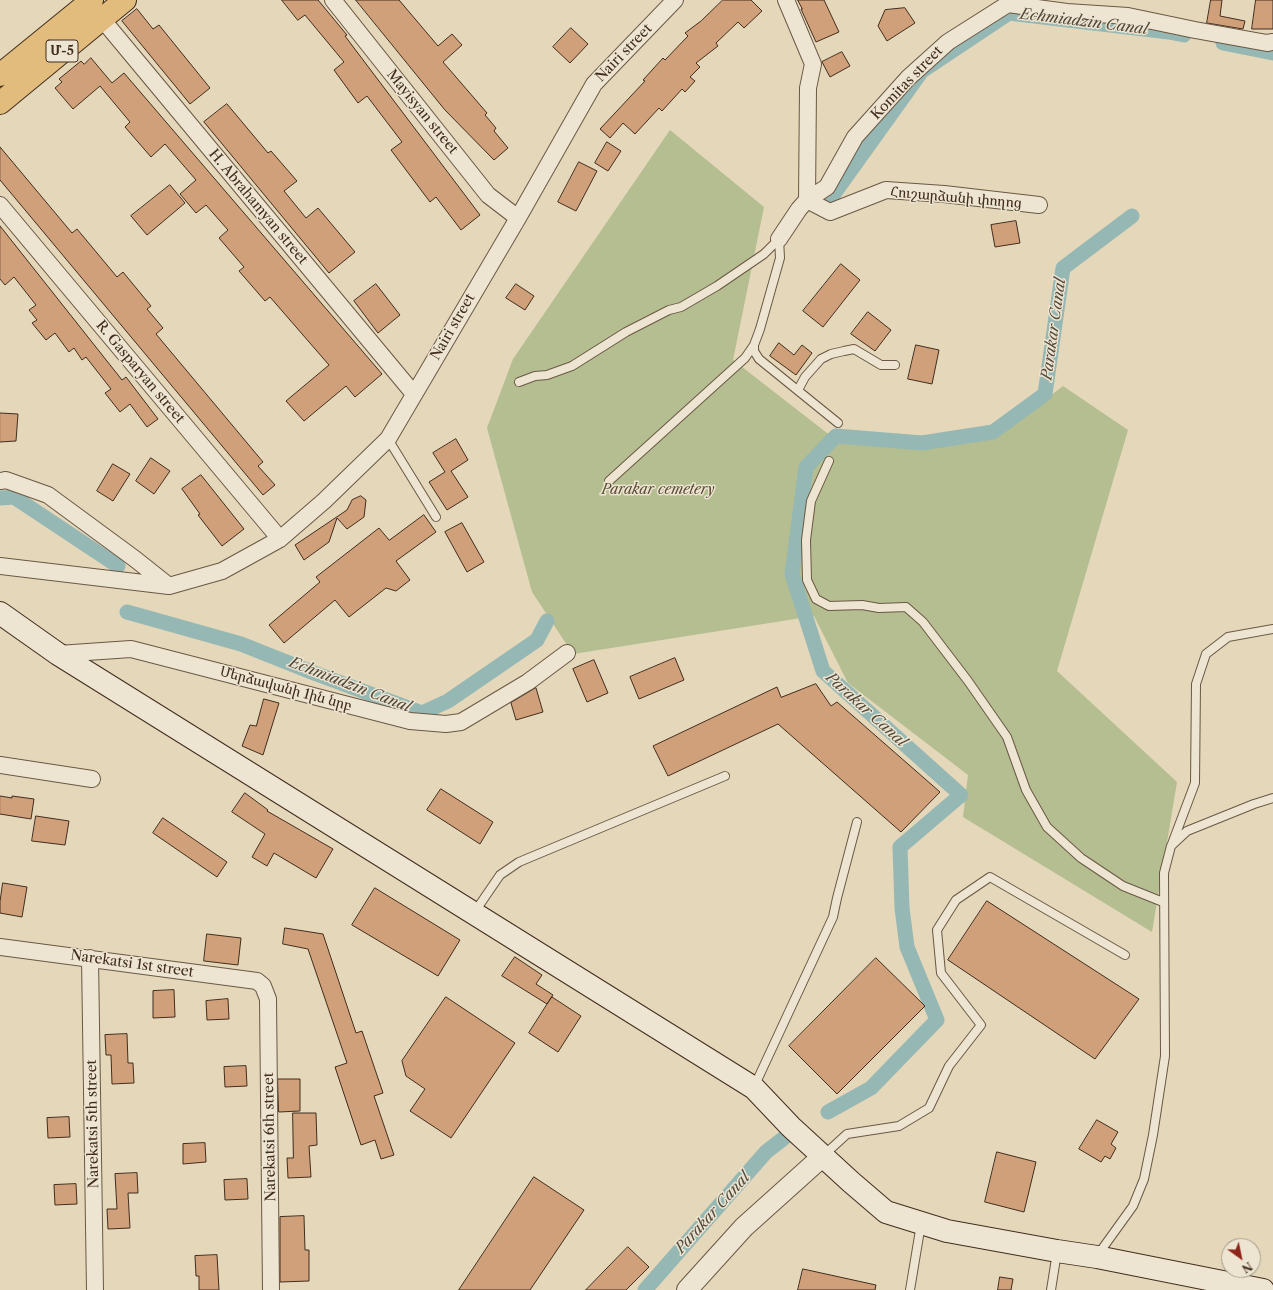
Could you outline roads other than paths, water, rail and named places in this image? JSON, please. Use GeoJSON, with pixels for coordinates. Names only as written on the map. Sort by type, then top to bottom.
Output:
{"type":"FeatureCollection","features":[{"type":"Feature","properties":{"kind":"highway","name":"Մ-5"},"geometry":{"type":"LineString","coordinates":[[0,75],[90,6],[124,0]]}},
{"type":"Feature","properties":{"kind":"highway","name":"Մ-5"},"geometry":{"type":"LineString","coordinates":[[0,103],[90,6]]}},
{"type":"Feature","properties":{"kind":"main road"},"geometry":{"type":"LineString","coordinates":[[0,613],[58,654],[754,1088],[791,1127],[886,1212],[946,1231],[1097,1257],[1242,1288],[1263,1290]]}},
{"type":"Feature","properties":{"kind":"street","name":"Mayisyan street"},"geometry":{"type":"LineString","coordinates":[[333,0],[488,195],[518,218]]}},
{"type":"Feature","properties":{"kind":"street","name":"Nairi street"},"geometry":{"type":"LineString","coordinates":[[169,586],[222,571],[280,539],[324,501],[388,439],[518,218],[594,84],[675,0]]}},
{"type":"Feature","properties":{"kind":"street"},"geometry":{"type":"LineString","coordinates":[[786,0],[812,64],[808,88],[807,200]]}},
{"type":"Feature","properties":{"kind":"street","name":"Komitas street"},"geometry":{"type":"LineString","coordinates":[[779,239],[799,209],[807,200],[827,187],[855,137],[908,78],[948,42],[1008,4],[1067,12],[1128,16],[1194,30],[1267,43],[1273,42]]}},
{"type":"Feature","properties":{"kind":"street","name":"H. Abrahamyan street"},"geometry":{"type":"LineString","coordinates":[[90,6],[414,394]]}},
{"type":"Feature","properties":{"kind":"street","name":"Հուշարձանի փողոց"},"geometry":{"type":"LineString","coordinates":[[807,200],[830,212],[886,190],[944,194],[1039,205]]}},
{"type":"Feature","properties":{"kind":"street","name":"R. Gasparyan street"},"geometry":{"type":"LineString","coordinates":[[0,205],[280,539]]}},
{"type":"Feature","properties":{"kind":"street"},"geometry":{"type":"LineString","coordinates":[[0,481],[6,480],[48,495],[169,586]]}},
{"type":"Feature","properties":{"kind":"street"},"geometry":{"type":"LineString","coordinates":[[0,566],[169,586]]}},
{"type":"Feature","properties":{"kind":"street","name":"Մերձավանի 1ին նրբ"},"geometry":{"type":"LineString","coordinates":[[58,654],[131,649],[410,722],[446,724],[461,722],[483,710],[528,682],[567,654]]}},
{"type":"Feature","properties":{"kind":"street"},"geometry":{"type":"LineString","coordinates":[[0,765],[92,780]]}},
{"type":"Feature","properties":{"kind":"street","name":"Narekatsi 1st street"},"geometry":{"type":"LineString","coordinates":[[0,947],[257,981],[263,986]]}},
{"type":"Feature","properties":{"kind":"street","name":"Narekatsi 5th street"},"geometry":{"type":"LineString","coordinates":[[90,958],[95,1290]]}},
{"type":"Feature","properties":{"kind":"street","name":"Narekatsi 6th street"},"geometry":{"type":"LineString","coordinates":[[263,986],[268,999],[271,1290]]}},
{"type":"Feature","properties":{"kind":"street"},"geometry":{"type":"LineString","coordinates":[[687,1290],[744,1227],[823,1156]]}},
{"type":"Feature","properties":{"kind":"lane"},"geometry":{"type":"LineString","coordinates":[[609,481],[745,358],[754,345],[760,329],[780,258],[779,239]]}},
{"type":"Feature","properties":{"kind":"lane"},"geometry":{"type":"LineString","coordinates":[[519,382],[535,376],[547,375],[572,366],[626,332],[669,310],[681,307],[717,286],[764,254],[779,239]]}},
{"type":"Feature","properties":{"kind":"lane"},"geometry":{"type":"LineString","coordinates":[[754,345],[754,351],[759,359],[838,423]]}},
{"type":"Feature","properties":{"kind":"lane"},"geometry":{"type":"LineString","coordinates":[[798,390],[805,377],[821,360],[831,354],[854,349],[881,365],[895,364]]}},
{"type":"Feature","properties":{"kind":"lane"},"geometry":{"type":"LineString","coordinates":[[388,439],[436,517]]}},
{"type":"Feature","properties":{"kind":"lane"},"geometry":{"type":"LineString","coordinates":[[829,461],[811,501],[806,540],[807,580],[816,599],[829,606],[862,605],[879,608],[906,607],[923,622],[968,681],[1007,737],[1026,790],[1047,827],[1081,858],[1124,886],[1163,902]]}},
{"type":"Feature","properties":{"kind":"lane"},"geometry":{"type":"LineString","coordinates":[[1097,1257],[1132,1206],[1144,1179],[1153,1135],[1165,1056],[1164,873],[1171,846],[1195,782],[1196,684],[1206,654],[1228,637],[1273,629]]}},
{"type":"Feature","properties":{"kind":"lane"},"geometry":{"type":"LineString","coordinates":[[474,913],[500,875],[519,862],[725,776]]}},
{"type":"Feature","properties":{"kind":"lane"},"geometry":{"type":"LineString","coordinates":[[1171,846],[1187,831],[1254,804],[1273,798]]}},
{"type":"Feature","properties":{"kind":"lane"},"geometry":{"type":"LineString","coordinates":[[754,1088],[833,917],[857,822]]}},
{"type":"Feature","properties":{"kind":"lane"},"geometry":{"type":"LineString","coordinates":[[823,1156],[847,1134],[900,1126],[928,1108],[949,1066],[981,1025],[941,973],[937,930],[956,900],[990,877],[1125,956]]}},
{"type":"Feature","properties":{"kind":"lane"},"geometry":{"type":"LineString","coordinates":[[910,1290],[921,1224]]}},
{"type":"Feature","properties":{"kind":"lane"},"geometry":{"type":"LineString","coordinates":[[1052,1290],[1057,1251]]}},
{"type":"Feature","properties":{"kind":"waterway","name":"Echmiadzin Canal"},"geometry":{"type":"LineString","coordinates":[[831,198],[922,71],[1009,13],[1184,35]]}},
{"type":"Feature","properties":{"kind":"waterway","name":"Echmiadzin Canal"},"geometry":{"type":"LineString","coordinates":[[1223,43],[1273,53]]}},
{"type":"Feature","properties":{"kind":"waterway","name":"Parakar Canal"},"geometry":{"type":"LineString","coordinates":[[828,1112],[871,1088],[937,1020],[907,947],[902,908],[900,847],[961,795],[823,671],[792,574],[806,467],[836,436],[922,443],[993,432],[1045,394],[1063,268],[1132,216]]}},
{"type":"Feature","properties":{"kind":"waterway","name":"Echmiadzin Canal"},"geometry":{"type":"LineString","coordinates":[[0,498],[14,497],[118,566]]}},
{"type":"Feature","properties":{"kind":"waterway","name":"Echmiadzin Canal"},"geometry":{"type":"LineString","coordinates":[[127,612],[241,644],[422,713],[448,701],[537,640],[547,621]]}},
{"type":"Feature","properties":{"kind":"waterway","name":"Parakar Canal"},"geometry":{"type":"LineString","coordinates":[[645,1290],[766,1152],[784,1138]]}},
{"type":"Feature","properties":{"kind":"park label","name":"Parakar cemetery"},"geometry":{"type":"Point","coordinates":[658,490]}}]}
